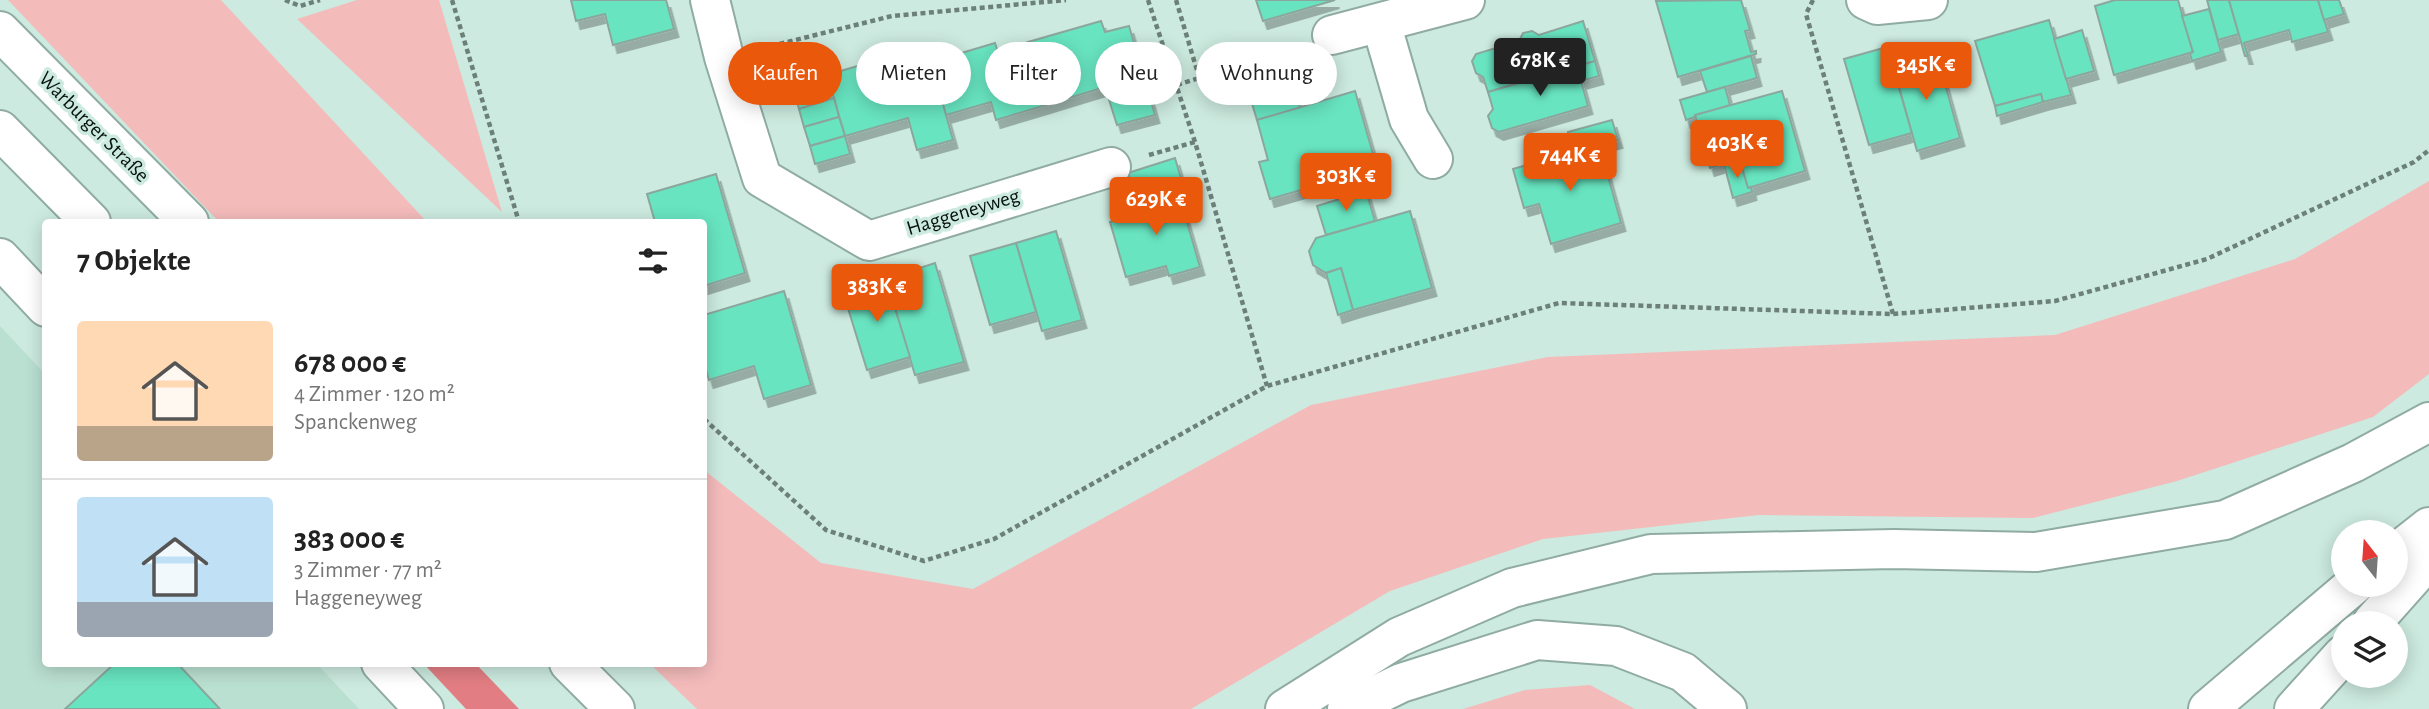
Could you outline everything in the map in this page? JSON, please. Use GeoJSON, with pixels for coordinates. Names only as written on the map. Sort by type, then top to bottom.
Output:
{"type":"FeatureCollection","features":[{"type":"Feature","properties":{"kind":"main road","name":"Haggeneyweg"},"geometry":{"type":"LineString","coordinates":[[710,0],[724,57],[762,178],[869,241],[1111,167]]}},
{"type":"Feature","properties":{"kind":"main road"},"geometry":{"type":"LineString","coordinates":[[1332,35],[1465,0]]}},
{"type":"Feature","properties":{"kind":"main road"},"geometry":{"type":"LineString","coordinates":[[1866,0],[1877,5],[1928,0]]}},
{"type":"Feature","properties":{"kind":"main road"},"geometry":{"type":"LineString","coordinates":[[1381,23],[1409,119],[1433,159]]}},
{"type":"Feature","properties":{"kind":"main road","name":"Warburger Straße"},"geometry":{"type":"LineString","coordinates":[[0,31],[185,219]]}},
{"type":"Feature","properties":{"kind":"main road"},"geometry":{"type":"LineString","coordinates":[[0,130],[88,219]]}},
{"type":"Feature","properties":{"kind":"main road"},"geometry":{"type":"LineString","coordinates":[[0,258],[42,303]]}},
{"type":"Feature","properties":{"kind":"main road"},"geometry":{"type":"LineString","coordinates":[[1286,709],[1399,637],[1511,588],[1651,554],[1894,549],[2036,552],[2225,520],[2353,463],[2429,422]]}},
{"type":"Feature","properties":{"kind":"main road"},"geometry":{"type":"LineString","coordinates":[[2408,543],[2429,527]]}},
{"type":"Feature","properties":{"kind":"main road"},"geometry":{"type":"LineString","coordinates":[[2383,611],[2429,559]]}},
{"type":"Feature","properties":{"kind":"main road"},"geometry":{"type":"LineString","coordinates":[[2208,709],[2340,597]]}},
{"type":"Feature","properties":{"kind":"main road"},"geometry":{"type":"LineString","coordinates":[[1347,709],[1401,683],[1537,640],[1616,646],[1682,672],[1727,709]]}},
{"type":"Feature","properties":{"kind":"main road"},"geometry":{"type":"LineString","coordinates":[[384,667],[424,709]]}},
{"type":"Feature","properties":{"kind":"main road"},"geometry":{"type":"LineString","coordinates":[[573,667],[615,709]]}},
{"type":"Feature","properties":{"kind":"main road"},"geometry":{"type":"LineString","coordinates":[[2294,709],[2331,668]]}},
{"type":"Feature","properties":{"kind":"path"},"geometry":{"type":"LineString","coordinates":[[285,0],[300,6],[320,0]]}},
{"type":"Feature","properties":{"kind":"path"},"geometry":{"type":"LineString","coordinates":[[452,0],[518,219]]}},
{"type":"Feature","properties":{"kind":"path"},"geometry":{"type":"LineString","coordinates":[[724,57],[892,16],[1066,0]]}},
{"type":"Feature","properties":{"kind":"path"},"geometry":{"type":"LineString","coordinates":[[1148,0],[1162,42]]}},
{"type":"Feature","properties":{"kind":"path"},"geometry":{"type":"LineString","coordinates":[[1176,0],[1196,67]]}},
{"type":"Feature","properties":{"kind":"path"},"geometry":{"type":"LineString","coordinates":[[1813,0],[1806,15],[1893,314]]}},
{"type":"Feature","properties":{"kind":"path"},"geometry":{"type":"LineString","coordinates":[[1310,42],[1332,35]]}},
{"type":"Feature","properties":{"kind":"path"},"geometry":{"type":"LineString","coordinates":[[1182,101],[1267,386]]}},
{"type":"Feature","properties":{"kind":"path"},"geometry":{"type":"LineString","coordinates":[[1111,167],[1195,142]]}},
{"type":"Feature","properties":{"kind":"path"},"geometry":{"type":"LineString","coordinates":[[707,422],[826,530],[925,561],[994,539],[1267,386],[1559,303],[1893,314],[2055,301],[2207,259],[2414,162],[2429,150]]}},
{"type":"Feature","properties":{"kind":"shaded area"},"geometry":{"type":"Polygon","coordinates":[[[8,0],[221,0],[424,219],[216,219],[8,0]]]}},
{"type":"Feature","properties":{"kind":"shaded area"},"geometry":{"type":"Polygon","coordinates":[[[357,0],[439,0],[502,212],[297,19],[357,0]]]}},
{"type":"Feature","properties":{"kind":"shaded area"},"geometry":{"type":"Polygon","coordinates":[[[2429,181],[2429,374],[2373,417],[2177,481],[2033,518],[1759,515],[1543,539],[1390,591],[1191,709],[697,709],[653,667],[707,667],[707,472],[821,563],[973,589],[1311,405],[1548,357],[2055,335],[2295,259],[2429,181]]]}},
{"type":"Feature","properties":{"kind":"shaded area"},"geometry":{"type":"Polygon","coordinates":[[[0,326],[42,371],[42,667],[320,667],[359,709],[0,709],[0,326]]]}},
{"type":"Feature","properties":{"kind":"shaded area"},"geometry":{"type":"Polygon","coordinates":[[[427,667],[479,667],[519,709],[466,709],[427,667]]]}},
{"type":"Feature","properties":{"kind":"shaded area"},"geometry":{"type":"Polygon","coordinates":[[[1590,685],[1635,709],[1463,709],[1525,690],[1590,685]]]}},
{"type":"Feature","properties":{"kind":"building"},"geometry":{"type":"Polygon","coordinates":[[[571,0],[666,0],[674,29],[613,45],[605,14],[576,21],[571,0]]]}},
{"type":"Feature","properties":{"kind":"building"},"geometry":{"type":"Polygon","coordinates":[[[1256,0],[1335,0],[1263,21],[1256,0]]]}},
{"type":"Feature","properties":{"kind":"building"},"geometry":{"type":"Polygon","coordinates":[[[1741,0],[1750,30],[1745,31],[1751,52],[1756,51],[1756,54],[1678,77],[1656,1],[1741,0]]]}},
{"type":"Feature","properties":{"kind":"building"},"geometry":{"type":"Polygon","coordinates":[[[2115,0],[2178,0],[2193,52],[2114,75],[2095,6],[2115,0]]]}},
{"type":"Feature","properties":{"kind":"building"},"geometry":{"type":"Polygon","coordinates":[[[2207,0],[2229,0],[2239,34],[2218,40],[2207,0]]]}},
{"type":"Feature","properties":{"kind":"building"},"geometry":{"type":"Polygon","coordinates":[[[2229,0],[2318,0],[2328,32],[2292,42],[2289,30],[2244,43],[2248,56],[2245,56],[2229,0]]]}},
{"type":"Feature","properties":{"kind":"building"},"geometry":{"type":"Polygon","coordinates":[[[2318,0],[2339,0],[2344,14],[2324,20],[2318,0]]]}},
{"type":"Feature","properties":{"kind":"building"},"geometry":{"type":"Polygon","coordinates":[[[2209,9],[2221,52],[2192,61],[2190,53],[2193,52],[2182,16],[2209,9]]]}},
{"type":"Feature","properties":{"kind":"building"},"geometry":{"type":"Polygon","coordinates":[[[2049,20],[2071,95],[2043,102],[2041,94],[1995,106],[1975,41],[2049,20]]]}},
{"type":"Feature","properties":{"kind":"building"},"geometry":{"type":"Polygon","coordinates":[[[1101,21],[1105,32],[1129,26],[1134,42],[1095,42],[1095,90],[1081,94],[1081,42],[1028,42],[1101,21]]]}},
{"type":"Feature","properties":{"kind":"building"},"geometry":{"type":"Polygon","coordinates":[[[1583,21],[1595,61],[1488,92],[1483,77],[1476,73],[1472,61],[1476,54],[1519,41],[1523,33],[1532,31],[1539,35],[1583,21]]]}},
{"type":"Feature","properties":{"kind":"building"},"geometry":{"type":"Polygon","coordinates":[[[2082,30],[2094,71],[2066,79],[2054,39],[2082,30]]]}},
{"type":"Feature","properties":{"kind":"building"},"geometry":{"type":"Polygon","coordinates":[[[985,46],[985,104],[946,115],[943,105],[971,105],[971,50],[985,46]]]}},
{"type":"Feature","properties":{"kind":"building"},"geometry":{"type":"Polygon","coordinates":[[[1887,47],[1912,133],[1869,145],[1844,59],[1887,47]]]}},
{"type":"Feature","properties":{"kind":"building"},"geometry":{"type":"Polygon","coordinates":[[[1936,52],[1960,138],[1917,151],[1893,65],[1936,52]]]}},
{"type":"Feature","properties":{"kind":"building"},"geometry":{"type":"Polygon","coordinates":[[[1751,56],[1757,78],[1707,92],[1700,71],[1751,56]]]}},
{"type":"Feature","properties":{"kind":"building"},"geometry":{"type":"Polygon","coordinates":[[[1595,61],[1599,76],[1581,81],[1588,106],[1499,132],[1492,128],[1488,116],[1493,109],[1488,92],[1595,61]]]}},
{"type":"Feature","properties":{"kind":"building"},"geometry":{"type":"Polygon","coordinates":[[[856,66],[856,105],[943,105],[953,140],[917,150],[908,118],[845,136],[836,105],[842,105],[842,71],[856,66]]]}},
{"type":"Feature","properties":{"kind":"building"},"geometry":{"type":"Polygon","coordinates":[[[1725,87],[1730,105],[1686,120],[1680,100],[1725,87]]]}},
{"type":"Feature","properties":{"kind":"building"},"geometry":{"type":"Polygon","coordinates":[[[1355,91],[1377,168],[1270,199],[1259,162],[1268,160],[1257,120],[1308,105],[1337,105],[1337,96],[1355,91]]]}},
{"type":"Feature","properties":{"kind":"building"},"geometry":{"type":"Polygon","coordinates":[[[1782,91],[1805,171],[1748,188],[1741,165],[1729,162],[1710,168],[1695,115],[1782,91]]]}},
{"type":"Feature","properties":{"kind":"building"},"geometry":{"type":"Polygon","coordinates":[[[2041,94],[2043,102],[1997,116],[1995,106],[2041,94]]]}},
{"type":"Feature","properties":{"kind":"building"},"geometry":{"type":"Polygon","coordinates":[[[812,105],[836,105],[839,117],[804,127],[799,109],[812,105]]]}},
{"type":"Feature","properties":{"kind":"building"},"geometry":{"type":"Polygon","coordinates":[[[992,105],[1046,105],[996,120],[992,105]]]}},
{"type":"Feature","properties":{"kind":"building"},"geometry":{"type":"Polygon","coordinates":[[[1111,105],[1152,105],[1155,115],[1117,125],[1111,105]]]}},
{"type":"Feature","properties":{"kind":"building"},"geometry":{"type":"Polygon","coordinates":[[[1252,105],[1299,105],[1300,108],[1257,120],[1252,105]]]}},
{"type":"Feature","properties":{"kind":"building"},"geometry":{"type":"Polygon","coordinates":[[[839,117],[845,136],[810,146],[804,127],[839,117]]]}},
{"type":"Feature","properties":{"kind":"building"},"geometry":{"type":"Polygon","coordinates":[[[1612,120],[1618,140],[1573,151],[1568,132],[1612,120]]]}},
{"type":"Feature","properties":{"kind":"building"},"geometry":{"type":"Polygon","coordinates":[[[845,136],[850,154],[815,164],[810,146],[845,136]]]}},
{"type":"Feature","properties":{"kind":"building"},"geometry":{"type":"Polygon","coordinates":[[[1599,144],[1621,223],[1551,244],[1539,204],[1524,208],[1513,169],[1599,144]]]}},
{"type":"Feature","properties":{"kind":"building"},"geometry":{"type":"Polygon","coordinates":[[[1175,158],[1185,192],[1179,194],[1177,188],[1136,200],[1128,173],[1175,158]]]}},
{"type":"Feature","properties":{"kind":"building"},"geometry":{"type":"Polygon","coordinates":[[[1729,162],[1741,165],[1748,188],[1751,187],[1752,192],[1733,198],[1724,164],[1729,162]]]}},
{"type":"Feature","properties":{"kind":"building"},"geometry":{"type":"Polygon","coordinates":[[[716,174],[745,273],[707,285],[707,219],[654,219],[647,194],[716,174]]]}},
{"type":"Feature","properties":{"kind":"building"},"geometry":{"type":"Polygon","coordinates":[[[1177,188],[1200,267],[1169,276],[1166,266],[1126,277],[1110,222],[1138,214],[1141,207],[1139,199],[1177,188]]]}},
{"type":"Feature","properties":{"kind":"building"},"geometry":{"type":"Polygon","coordinates":[[[1366,191],[1375,221],[1326,235],[1317,206],[1366,191]]]}},
{"type":"Feature","properties":{"kind":"building"},"geometry":{"type":"Polygon","coordinates":[[[1410,211],[1432,288],[1353,310],[1341,268],[1326,273],[1313,265],[1309,251],[1316,238],[1410,211]]]}},
{"type":"Feature","properties":{"kind":"building"},"geometry":{"type":"Polygon","coordinates":[[[1056,231],[1082,320],[1042,331],[1016,243],[1056,231]]]}},
{"type":"Feature","properties":{"kind":"building"},"geometry":{"type":"Polygon","coordinates":[[[1016,243],[1036,312],[990,325],[970,256],[1016,243]]]}},
{"type":"Feature","properties":{"kind":"building"},"geometry":{"type":"Polygon","coordinates":[[[935,263],[964,362],[915,375],[886,279],[935,263]]]}},
{"type":"Feature","properties":{"kind":"building"},"geometry":{"type":"Polygon","coordinates":[[[1341,268],[1353,310],[1338,315],[1326,273],[1341,268]]]}},
{"type":"Feature","properties":{"kind":"building"},"geometry":{"type":"Polygon","coordinates":[[[886,279],[910,357],[867,370],[843,292],[886,279]]]}},
{"type":"Feature","properties":{"kind":"building"},"geometry":{"type":"Polygon","coordinates":[[[784,291],[811,385],[764,399],[754,366],[709,380],[707,314],[784,291]]]}},
{"type":"Feature","properties":{"kind":"building"},"geometry":{"type":"Polygon","coordinates":[[[111,667],[181,667],[220,709],[65,709],[111,667]]]}}]}
